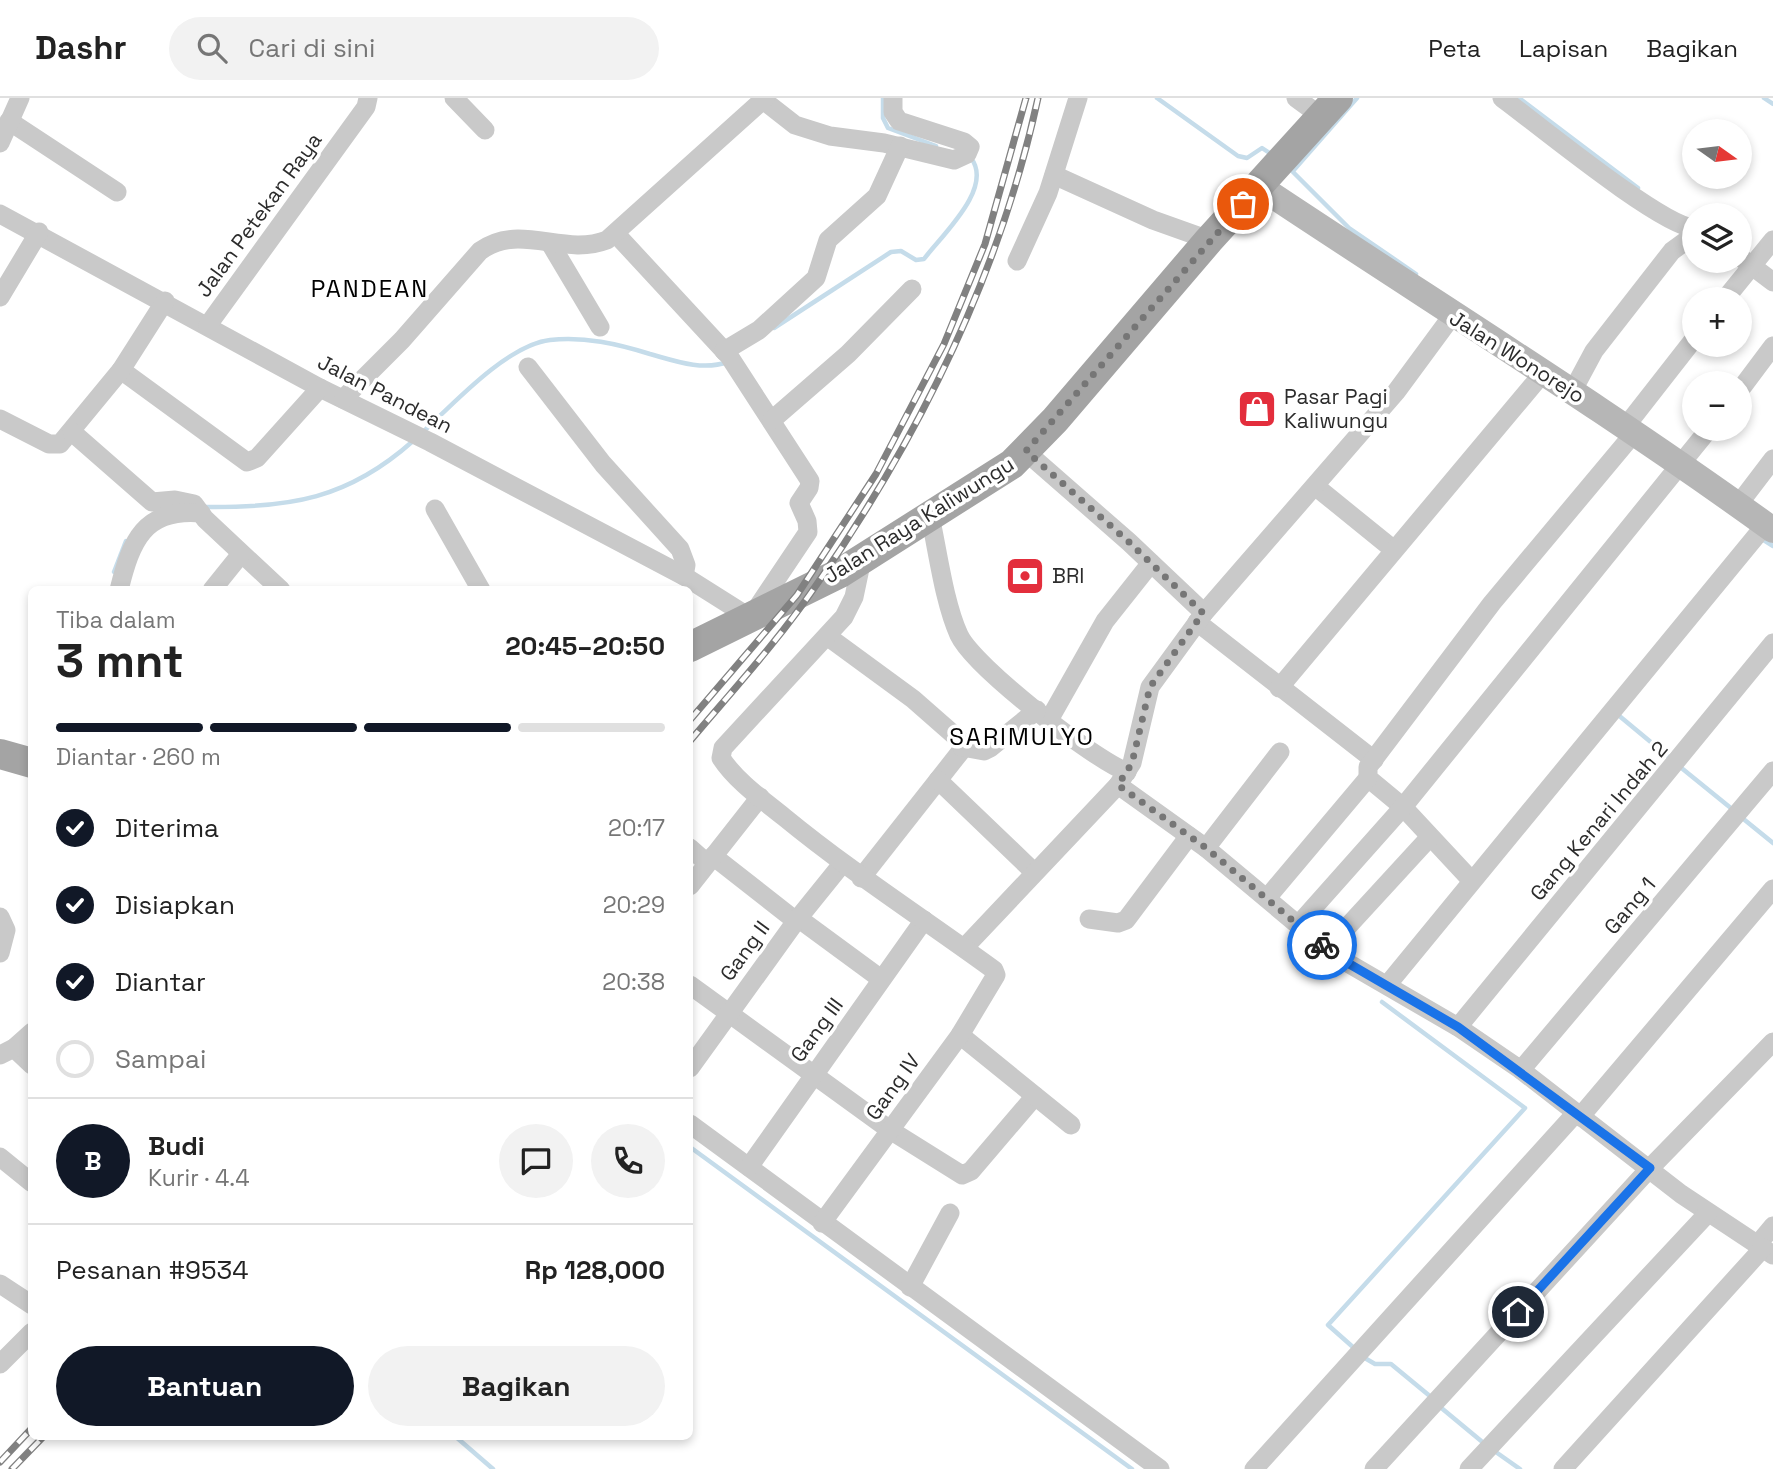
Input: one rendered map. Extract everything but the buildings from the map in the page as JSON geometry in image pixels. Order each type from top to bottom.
[{"type":"main road","name":"Jalan Raya Kaliwungu","points":[[693,645],[750,616],[797,596],[862,559],[978,488],[1026,451],[1209,240],[1330,107]]},
{"type":"main road","points":[[0,754],[28,761]]},
{"type":"street","points":[[0,143],[20,98]]},
{"type":"street","points":[[454,98],[485,130]]},
{"type":"street","points":[[343,400],[402,340],[480,251],[502,239],[526,238],[579,247],[596,245],[616,234],[764,99],[783,118],[808,131],[900,146],[954,160],[965,156],[970,147],[964,142],[898,121],[893,112],[893,98]]},
{"type":"street","points":[[1017,261],[1054,175],[1078,98]]},
{"type":"street","points":[[1296,98],[1330,107]]},
{"type":"street","points":[[1502,98],[1627,191],[1682,225]]},
{"type":"street","name":"Jalan Petekan Raya","points":[[208,325],[366,107],[365,99]]},
{"type":"street","points":[[9,121],[117,192]]},
{"type":"street","points":[[730,358],[816,278],[828,240],[877,197],[900,146]]},
{"type":"street","name":"Jalan Wonorejo","points":[[1273,172],[1452,316],[1543,373],[1575,387],[1687,459],[1743,499],[1769,527]]},
{"type":"street","points":[[1054,175],[1153,220],[1209,240]]},
{"type":"street","name":"Jalan Pandean","points":[[0,214],[39,232],[320,388],[430,442],[684,576],[750,616]]},
{"type":"street","points":[[0,297],[39,232]]},
{"type":"street","points":[[616,234],[730,358],[810,481],[809,488],[799,503],[807,520],[808,532],[750,616]]},
{"type":"street","points":[[1575,387],[1594,351],[1682,240]]},
{"type":"street","points":[[1752,261],[1773,240]]},
{"type":"street","points":[[551,243],[600,327]]},
{"type":"street","points":[[1752,268],[1773,282]]},
{"type":"street","points":[[772,420],[848,354],[912,289]]},
{"type":"street","points":[[0,419],[54,446],[72,432],[121,370],[165,301]]},
{"type":"street","points":[[862,559],[851,604],[827,636],[721,752],[724,762],[760,797],[842,864],[964,948],[1123,778],[1132,763],[1147,693],[1200,618],[1396,392],[1452,316]]},
{"type":"street","points":[[1752,374],[1773,346]]},
{"type":"street","points":[[1267,898],[1371,769],[1492,603],[1682,355]]},
{"type":"street","points":[[528,367],[603,464],[680,549],[687,565],[684,576]]},
{"type":"street","points":[[121,370],[247,462],[257,458],[320,388]]},
{"type":"street","points":[[1279,688],[1543,373]]},
{"type":"street","points":[[72,432],[152,502],[175,500],[198,509],[277,586]]},
{"type":"street","points":[[1298,925],[1403,807],[1700,441]]},
{"type":"street","points":[[1026,451],[1151,563],[1200,618],[1371,769],[1429,838],[1471,880]]},
{"type":"street","points":[[1743,499],[1773,459]]},
{"type":"street","points":[[1315,486],[1394,550]]},
{"type":"street","points":[[120,586],[134,544],[145,527],[160,517],[198,509]]},
{"type":"street","points":[[435,509],[479,586]]},
{"type":"street","points":[[930,516],[956,626],[964,643],[1042,715],[1123,778],[1327,949],[1458,1027],[1521,1070],[1709,1213],[1765,1249]]},
{"type":"street","points":[[1388,984],[1471,880],[1769,527]]},
{"type":"street","points":[[215,586],[241,554]]},
{"type":"street","points":[[962,747],[984,751],[1042,715],[1105,621],[1151,563]]},
{"type":"street","points":[[827,636],[913,699],[957,737],[962,747]]},
{"type":"street","name":"Gang Kenari Indah 2","points":[[1458,1027],[1773,643]]},
{"type":"street","points":[[861,878],[962,747]]},
{"type":"street","points":[[1206,848],[1280,752]]},
{"type":"street","name":"Gang 1","points":[[1521,1070],[1773,771]]},
{"type":"street","points":[[938,780],[1034,872]]},
{"type":"street","points":[[693,882],[760,797]]},
{"type":"street","points":[[1089,919],[1118,923],[1126,920],[1189,836]]},
{"type":"street","points":[[1327,949],[1429,838]]},
{"type":"street","points":[[693,850],[881,978]]},
{"type":"street","name":"Gang II","points":[[693,1064],[797,920],[842,864]]},
{"type":"street","points":[[1254,1469],[1357,1353],[1578,1115],[1773,889]]},
{"type":"street","points":[[0,917],[6,929],[0,953]]},
{"type":"street","name":"Gang III","points":[[749,1167],[923,920]]},
{"type":"street","name":"Gang IV","points":[[822,1223],[960,1035],[996,975],[994,970],[964,948]]},
{"type":"street","points":[[693,987],[890,1130],[965,1175],[1035,1096]]},
{"type":"street","points":[[28,1035],[7,1052],[28,1063]]},
{"type":"street","points":[[960,1035],[1071,1125]]},
{"type":"street","points":[[1374,1469],[1650,1168],[1773,1042]]},
{"type":"street","points":[[693,1126],[1160,1469]]},
{"type":"street","points":[[0,1157],[28,1181]]},
{"type":"street","points":[[910,1287],[950,1213]]},
{"type":"street","points":[[1482,1455],[1709,1213]]},
{"type":"street","points":[[1563,1469],[1765,1249],[1773,1226]]},
{"type":"street","points":[[0,1284],[28,1302]]},
{"type":"street","points":[[0,1364],[28,1336]]},
{"type":"waterway","points":[[883,98],[883,118],[888,128],[936,146]]},
{"type":"waterway","points":[[1157,98],[1238,156],[1247,158],[1262,148],[1271,154]]},
{"type":"waterway","points":[[1293,171],[1357,98]]},
{"type":"waterway","points":[[1519,98],[1638,188]]},
{"type":"waterway","points":[[1764,98],[1773,104]]},
{"type":"waterway","points":[[774,328],[891,252],[901,251],[916,260],[924,259],[971,197],[976,183],[976,170],[971,158]]},
{"type":"waterway","points":[[1289,168],[1349,228],[1416,274]]},
{"type":"waterway","points":[[422,433],[499,364],[533,344],[550,340],[601,342],[698,365],[728,362]]},
{"type":"waterway","points":[[205,507],[264,505],[316,496],[365,476],[413,441]]},
{"type":"waterway","points":[[1762,539],[1773,546]]},
{"type":"waterway","points":[[114,572],[126,541]]},
{"type":"waterway","points":[[1617,714],[1670,758]]},
{"type":"waterway","points":[[1679,766],[1732,809]]},
{"type":"waterway","points":[[1741,817],[1773,843]]},
{"type":"waterway","points":[[1354,1348],[1328,1325],[1525,1108],[1382,1002]]},
{"type":"waterway","points":[[693,1149],[1132,1469]]},
{"type":"waterway","points":[[1363,1357],[1375,1364],[1391,1364],[1431,1397]]},
{"type":"waterway","points":[[1439,1406],[1486,1445]]},
{"type":"waterway","points":[[459,1440],[493,1469]]},
{"type":"waterway","points":[[1493,1450],[1520,1469]]},
{"type":"railway","points":[[693,716],[797,595],[876,474],[944,344],[985,244],[1026,98]]},
{"type":"railway","points":[[693,737],[802,605],[854,528],[922,412],[978,290],[1002,228],[1038,98]]},
{"type":"railway","points":[[0,1462],[28,1432]]},
{"type":"railway","points":[[12,1469],[40,1440]]},
{"type":"way so far","points":[[1243,204],[1026,451],[1129,542],[1203,613],[1150,687],[1132,763],[1118,785],[1206,848],[1322,945]]},
{"type":"place","name":"Pasar Pagi Kaliwungu","points":[[1257,409]]},
{"type":"place","name":"BRI","points":[[1025,576]]},
{"type":"district","name":"PANDEAN","points":[[370,289]]},
{"type":"district","name":"SARIMULYO","points":[[1022,737]]},
{"type":"route","points":[[1322,945],[1334,955],[1458,1027],[1521,1070],[1575,1114],[1650,1168],[1518,1312]]}]
